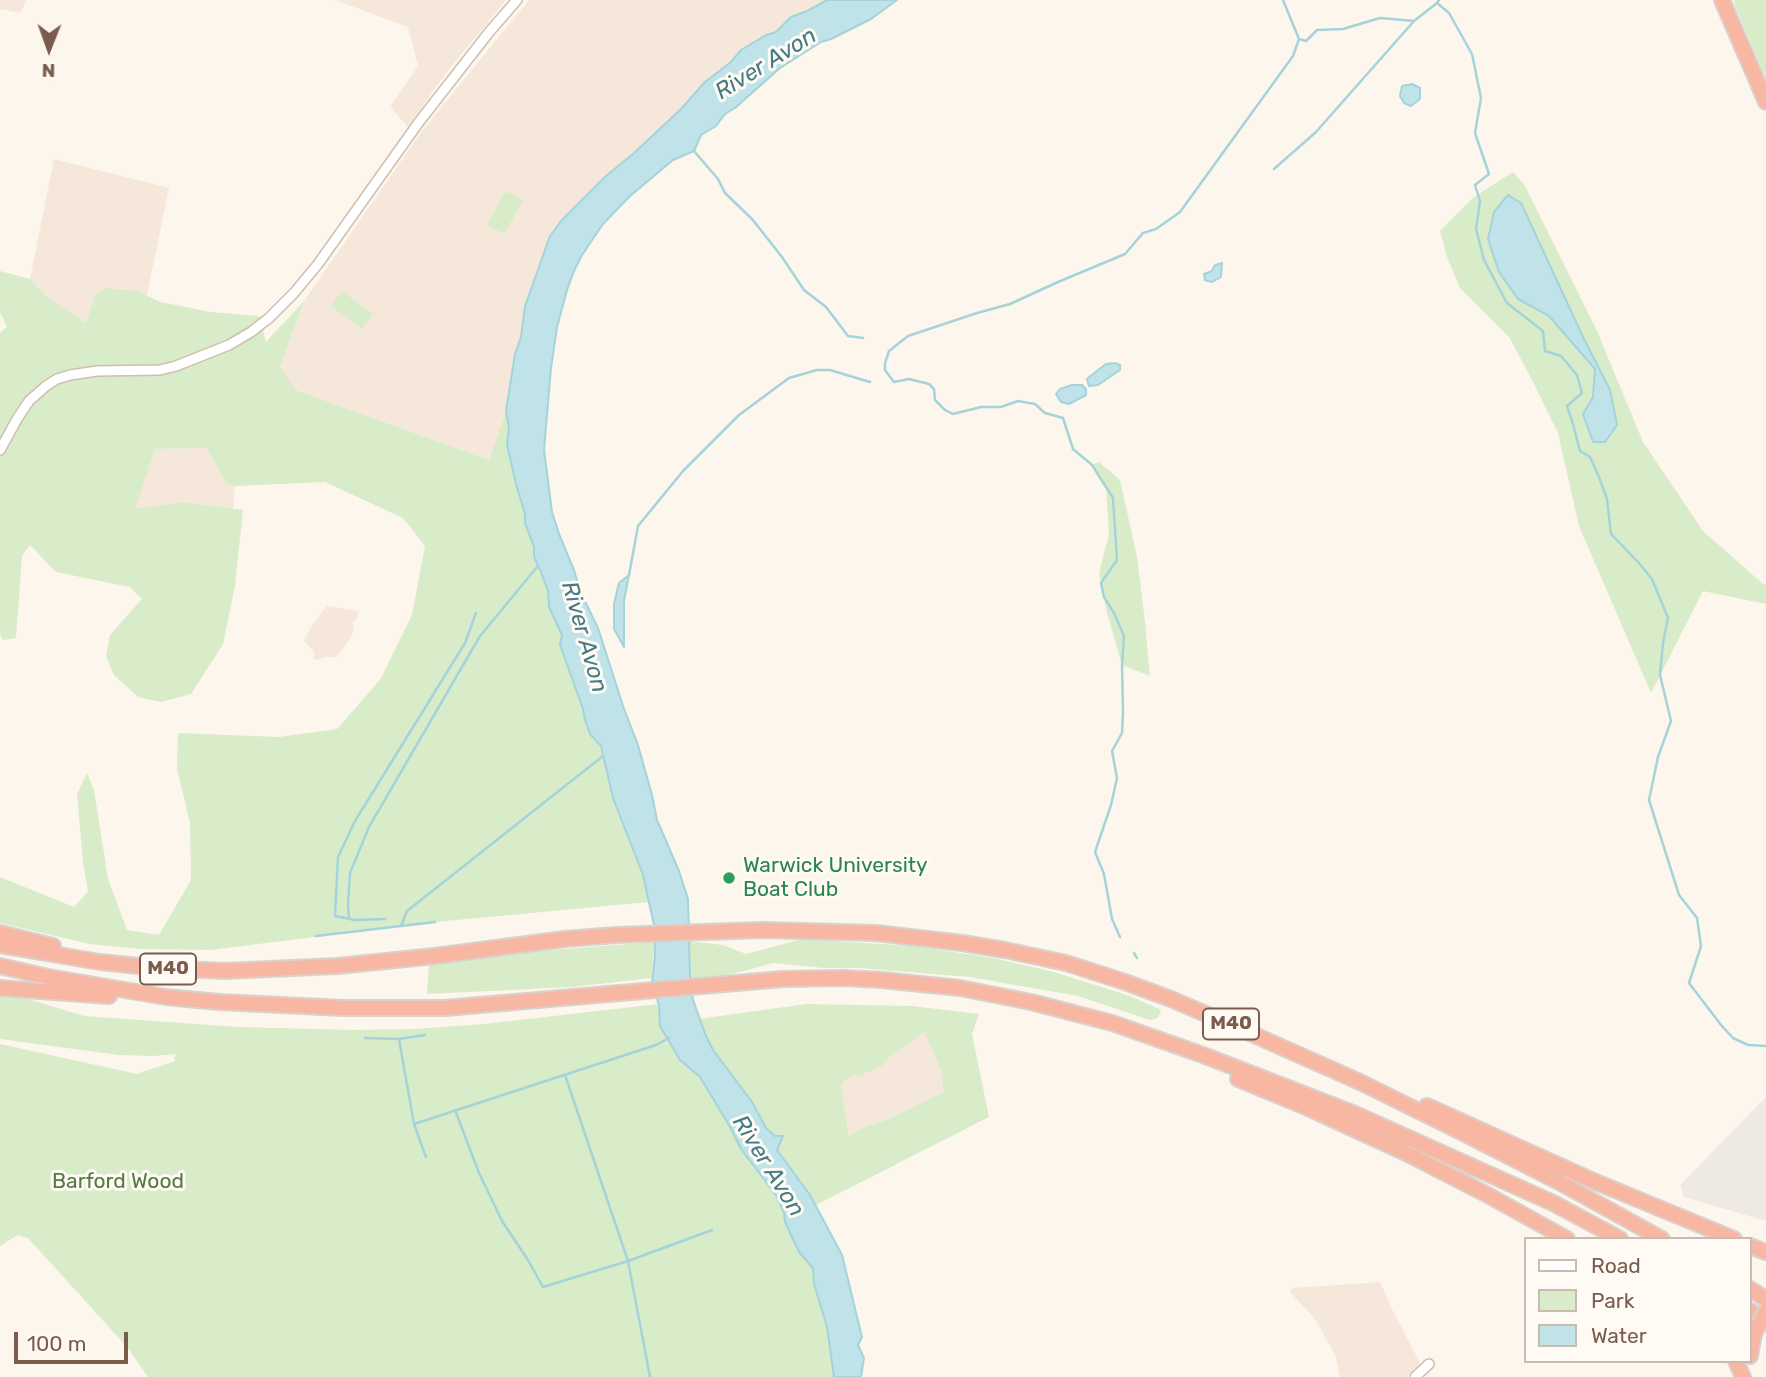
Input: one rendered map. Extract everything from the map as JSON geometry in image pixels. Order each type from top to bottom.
[{"type":"highway","points":[[1722,0],[1766,102]]},
{"type":"highway","name":"M40","points":[[0,945],[100,962],[225,971],[337,966],[616,935],[763,930],[848,931],[918,937],[1006,950],[1066,963],[1171,999],[1360,1083],[1559,1182],[1658,1237]]},
{"type":"highway","name":"M40","points":[[0,933],[60,947],[112,955],[158,968]]},
{"type":"highway","name":"M40","points":[[0,966],[166,997],[363,1008],[445,1008],[761,980],[843,978],[960,988],[1031,1002],[1112,1023],[1203,1055],[1355,1114],[1553,1203],[1616,1237]]},
{"type":"highway","name":"M40","points":[[0,988],[100,996],[166,997]]},
{"type":"highway","name":"M40","points":[[1203,1055],[1228,1074],[1406,1153],[1563,1237]]},
{"type":"highway","name":"M40","points":[[1360,1083],[1410,1099],[1591,1180],[1729,1237]]},
{"type":"highway","points":[[1752,1345],[1754,1334],[1766,1311]]},
{"type":"street","points":[[0,450],[29,401],[57,379],[97,371],[160,370],[176,366],[229,345],[270,318],[295,293],[419,122],[517,0]]},
{"type":"street","points":[[1415,1377],[1429,1364]]},
{"type":"shaded area","points":[[0,0],[26,0],[21,13],[0,9]]},
{"type":"shaded area","points":[[335,0],[506,0],[446,73],[408,127],[390,107],[418,66],[408,27]]},
{"type":"shaded area","points":[[529,0],[827,0],[791,17],[776,32],[766,35],[741,51],[705,82],[681,109],[620,165],[544,252],[525,306],[506,411],[489,460],[296,390],[280,367],[304,301],[422,131]]},
{"type":"shaded area","points":[[54,159],[169,188],[147,295],[137,291],[95,295],[86,324],[51,300],[30,279]]},
{"type":"shaded area","points":[[206,448],[227,484],[235,486],[233,509],[182,502],[134,510],[155,449]]},
{"type":"shaded area","points":[[327,606],[359,611],[352,623],[354,629],[351,637],[337,657],[315,660],[313,650],[304,641]]},
{"type":"shaded area","points":[[924,1031],[941,1070],[945,1092],[867,1126],[849,1137],[841,1084],[853,1075],[882,1066]]},
{"type":"shaded area","points":[[1766,1097],[1766,1221],[1684,1197],[1680,1185]]},
{"type":"shaded area","points":[[1380,1282],[1420,1363],[1407,1377],[1340,1377],[1335,1355],[1315,1319],[1289,1291],[1293,1288]]},
{"type":"green space","points":[[1734,0],[1766,0],[1766,79],[1735,6]]},
{"type":"green space","points":[[1513,172],[1524,184],[1597,331],[1643,442],[1703,531],[1766,584],[1766,604],[1703,591],[1651,693],[1579,526],[1558,433],[1509,337],[1460,288],[1440,231],[1474,197]]},
{"type":"green space","points":[[506,191],[523,201],[504,234],[487,225]]},
{"type":"green space","points":[[0,271],[30,279],[51,300],[86,323],[95,295],[105,288],[137,291],[161,302],[210,312],[259,316],[266,342],[304,301],[280,367],[296,390],[489,460],[506,411],[509,428],[507,445],[525,523],[534,547],[534,557],[548,591],[549,607],[562,635],[565,662],[585,720],[590,734],[601,746],[613,798],[643,875],[649,902],[435,922],[210,950],[140,949],[90,944],[0,923],[0,877],[74,907],[88,892],[77,794],[87,773],[94,790],[108,879],[127,930],[159,935],[191,880],[190,823],[177,769],[178,733],[279,737],[337,729],[380,680],[412,615],[425,546],[403,518],[325,482],[235,486],[227,484],[206,448],[155,449],[135,509],[182,502],[243,510],[235,586],[223,644],[191,694],[161,702],[138,697],[114,675],[106,656],[110,635],[142,599],[130,587],[56,572],[30,545],[22,556],[16,638],[3,640],[0,634],[0,453],[7,429],[0,440],[0,333],[7,327],[0,312]]},
{"type":"green space","points":[[342,291],[373,314],[362,329],[331,306]]},
{"type":"green space","points":[[1099,462],[1120,480],[1137,557],[1150,676],[1122,665],[1107,613],[1099,573],[1109,534],[1106,486],[1092,465]]},
{"type":"green space","points":[[802,939],[914,946],[993,958],[1054,972],[1130,996],[1161,1010],[1158,1018],[1150,1020],[1078,996],[970,977],[858,968],[773,963],[729,975],[690,979],[689,941],[723,945],[746,954]]},
{"type":"green space","points":[[654,942],[652,978],[572,987],[427,994],[429,964],[539,951]]},
{"type":"green space","name":"Barford Wood","points":[[0,997],[28,999],[84,1016],[238,1027],[354,1030],[484,1024],[659,1004],[660,1026],[672,1047],[680,1060],[700,1077],[741,1149],[776,1195],[785,1222],[813,1268],[814,1284],[827,1327],[834,1377],[148,1377],[128,1348],[28,1238],[18,1235],[0,1246],[0,1044],[137,1074],[175,1061],[176,1054],[119,1055],[0,1039]]},
{"type":"green space","points":[[806,1004],[912,1006],[979,1014],[972,1034],[989,1117],[816,1205],[777,1150],[775,1136],[766,1128],[752,1102],[713,1050],[699,1019]],"holes":[[[924,1032],[941,1070],[944,1092],[849,1136],[841,1084],[853,1075],[859,1076],[882,1066],[886,1060]]]},
{"type":"water","name":"River Avon","points":[[827,0],[897,0],[871,19],[821,42],[780,68],[725,114],[716,126],[701,135],[694,151],[673,160],[630,196],[603,224],[582,255],[567,290],[557,327],[544,450],[552,512],[559,534],[580,591],[598,628],[638,745],[657,820],[688,899],[693,1000],[713,1050],[752,1102],[766,1128],[775,1136],[783,1136],[777,1150],[810,1195],[842,1255],[862,1337],[858,1345],[864,1358],[861,1377],[834,1377],[827,1327],[814,1284],[813,1268],[799,1252],[776,1195],[741,1149],[700,1077],[680,1060],[660,1026],[659,1005],[652,984],[654,925],[643,875],[613,798],[601,746],[590,734],[585,720],[560,645],[562,635],[549,607],[548,591],[534,557],[534,547],[525,523],[507,445],[509,428],[506,411],[525,306],[550,236],[561,221],[741,50],[776,32],[791,17]]},
{"type":"water","points":[[1412,84],[1420,88],[1420,99],[1411,106],[1404,103],[1400,96],[1402,86]]},
{"type":"water","points":[[1508,195],[1521,203],[1610,390],[1617,425],[1605,442],[1593,442],[1583,414],[1593,397],[1595,369],[1549,316],[1518,299],[1499,272],[1488,239],[1494,212]]},
{"type":"water","points":[[1222,263],[1221,277],[1212,282],[1205,280],[1204,274]]},
{"type":"water","points":[[1106,364],[1120,365],[1120,370],[1098,385],[1089,386],[1087,379]]},
{"type":"water","points":[[1082,385],[1086,389],[1086,395],[1069,404],[1061,402],[1056,394],[1060,389]]},
{"type":"water","points":[[629,575],[624,601],[624,647],[614,629],[614,604],[619,583]]},
{"type":"waterway","points":[[1120,937],[1112,919],[1104,874],[1095,852],[1117,778],[1112,751],[1122,733],[1124,636],[1104,597],[1101,583],[1117,560],[1113,498],[1092,465],[1073,449],[1063,418],[1045,413],[1035,404],[1018,401],[1001,407],[981,407],[953,414],[935,400],[934,389],[929,384],[909,379],[894,382],[885,370],[885,363],[889,351],[908,336],[1010,304],[1125,254],[1143,233],[1156,229],[1180,212],[1293,56],[1299,39],[1283,0]]},
{"type":"waterway","points":[[1439,0],[1437,3],[1449,13],[1472,54],[1481,98],[1475,133],[1489,174],[1475,185],[1480,201],[1476,229],[1484,260],[1507,303],[1543,331],[1545,351],[1561,356],[1577,375],[1582,393],[1567,406],[1580,451],[1590,457],[1607,499],[1611,534],[1652,579],[1668,618],[1660,675],[1671,721],[1658,757],[1649,800],[1679,895],[1697,918],[1701,946],[1689,983],[1733,1038],[1748,1045],[1766,1046]]},
{"type":"waterway","points":[[1274,169],[1316,132],[1414,21],[1437,3]]},
{"type":"waterway","points":[[1299,39],[1306,41],[1317,30],[1343,29],[1380,18],[1414,21]]},
{"type":"waterway","points":[[694,151],[718,179],[725,193],[752,219],[804,290],[826,307],[848,336],[863,338]]},
{"type":"waterway","points":[[629,575],[638,526],[683,471],[739,415],[789,378],[817,370],[830,370],[870,382]]},
{"type":"waterway","points":[[349,919],[350,873],[369,827],[480,636],[537,567]]},
{"type":"waterway","points":[[385,919],[355,920],[335,916],[338,857],[355,821],[465,643],[476,613]]},
{"type":"waterway","points":[[401,926],[407,911],[603,756]]},
{"type":"waterway","points":[[316,936],[435,922]]},
{"type":"waterway","points":[[1134,953],[1137,958]]},
{"type":"waterway","points":[[365,1038],[399,1039],[425,1035]]},
{"type":"waterway","points":[[414,1124],[656,1045],[669,1038]]},
{"type":"waterway","points":[[399,1039],[414,1124],[426,1157]]},
{"type":"waterway","points":[[565,1075],[628,1261],[650,1377]]},
{"type":"waterway","points":[[455,1110],[479,1173],[502,1221],[543,1287],[628,1261],[712,1230]]},
{"type":"place","name":"Warwick University Boat Club","points":[[729,878]]}]
